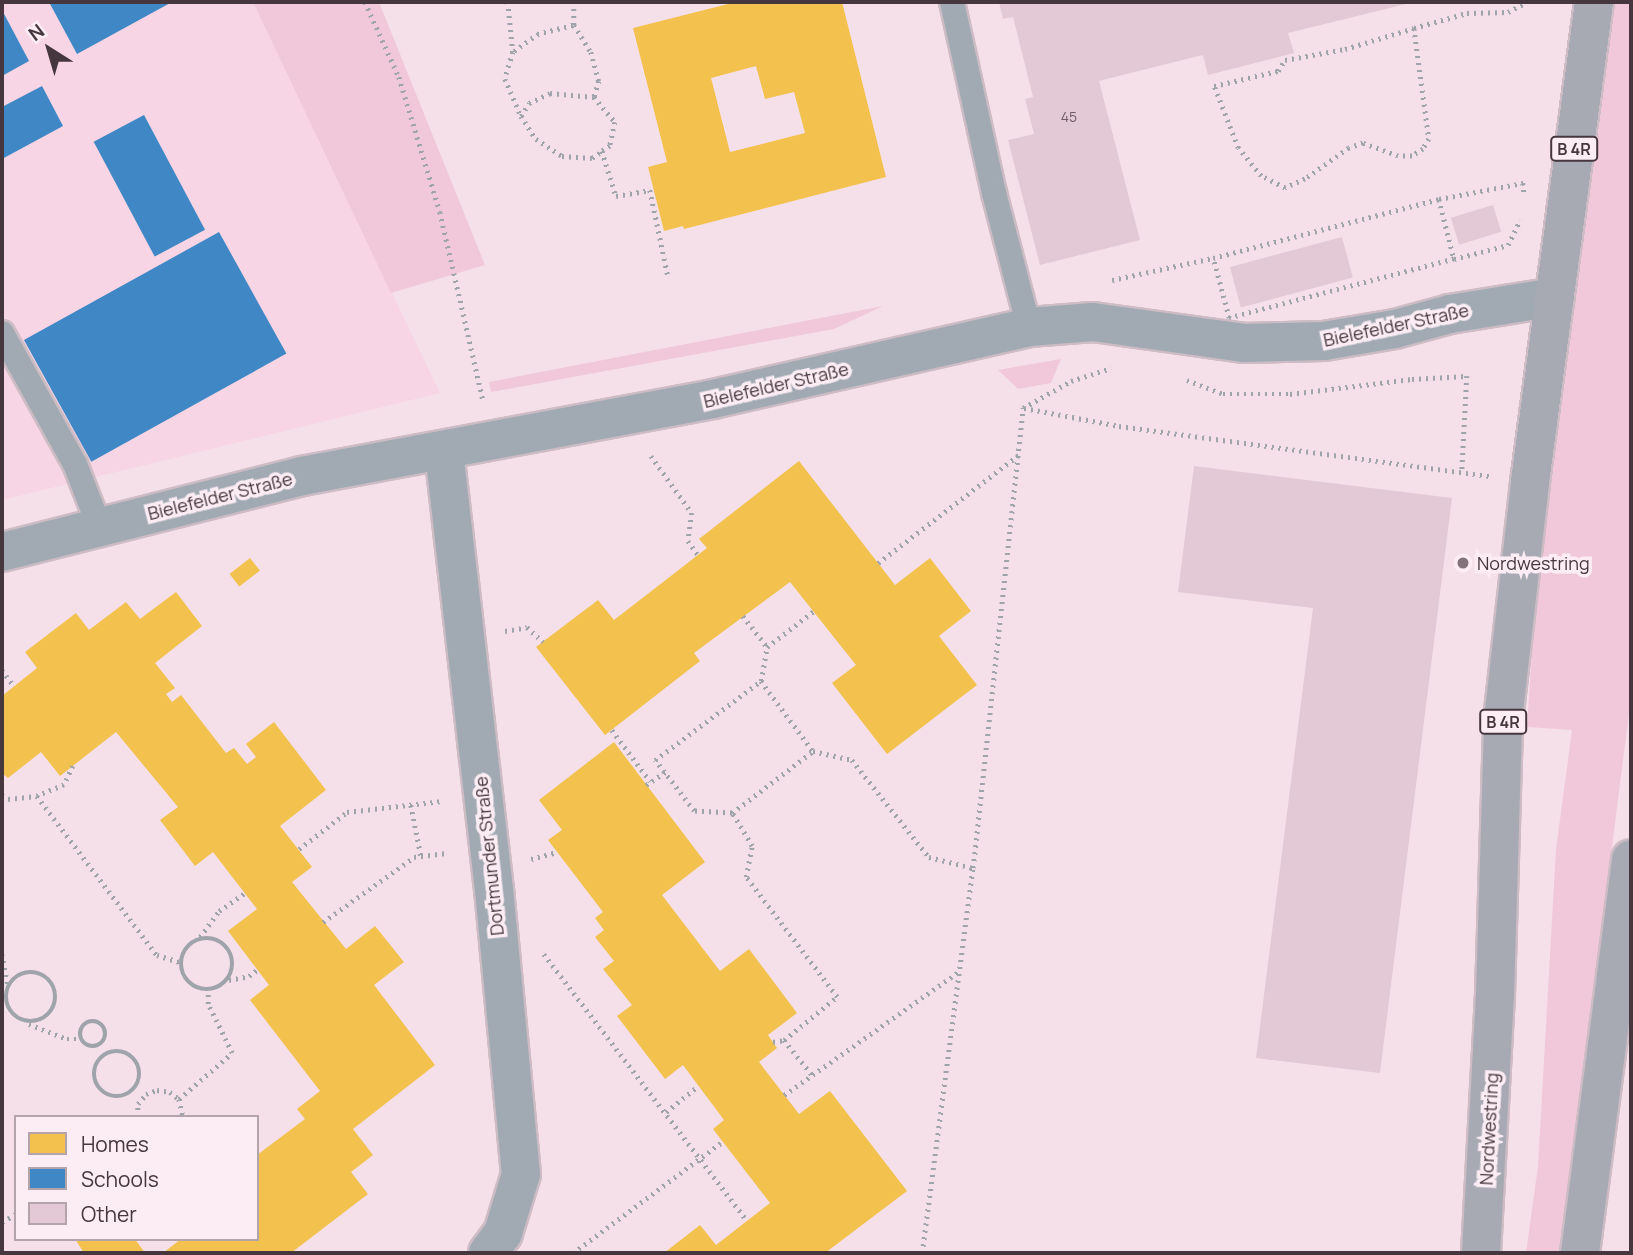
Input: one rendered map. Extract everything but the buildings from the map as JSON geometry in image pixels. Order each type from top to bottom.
[{"type":"main road","name":"Nordwestring","points":[[1481,1253],[1495,995],[1503,720],[1530,481],[1594,2]]},
{"type":"main road","points":[[1580,1253],[1631,859]]},
{"type":"street","name":"Bielefelder Straße","points":[[2,552],[302,475],[493,442],[713,399],[1029,327],[1093,323],[1244,343],[1312,342],[1395,328],[1472,310],[1555,297]]},
{"type":"street","name":"Dortmunder Straße","points":[[444,451],[489,848],[521,1174],[503,1233],[488,1253]]},
{"type":"lane","points":[[952,2],[994,193],[1029,327]]},
{"type":"lane","points":[[2,333],[75,464],[100,528]]},
{"type":"path","points":[[365,2],[399,77],[440,212],[493,442]]},
{"type":"path","points":[[508,2],[513,52],[505,79],[521,116],[536,139],[562,156],[592,158],[610,146],[615,122],[594,97],[550,93],[529,103],[521,116]]},
{"type":"path","points":[[574,2],[574,25],[591,52],[599,81],[594,97]]},
{"type":"path","points":[[1414,28],[1429,139],[1423,149],[1412,156],[1398,156],[1363,143],[1349,148],[1305,180],[1285,188],[1261,176],[1238,148],[1214,86],[1278,71],[1285,60],[1345,49],[1414,28],[1468,13],[1508,12],[1527,2]]},
{"type":"path","points":[[513,52],[537,34],[574,25]]},
{"type":"path","points":[[602,151],[616,196],[650,190],[668,276]]},
{"type":"path","points":[[1109,281],[1213,258],[1439,199],[1523,183],[1524,195]]},
{"type":"path","points":[[1439,199],[1454,258]]},
{"type":"path","points":[[1213,258],[1229,318],[1397,277],[1454,258],[1508,245],[1525,208]]},
{"type":"path","points":[[1447,231],[1454,229]]},
{"type":"path","points":[[1462,472],[1467,376]]},
{"type":"path","points":[[922,1253],[973,868],[1023,408],[1119,426],[1530,481]]},
{"type":"path","points":[[878,563],[1020,454]]},
{"type":"path","points":[[651,456],[692,513],[688,541],[698,555]]},
{"type":"path","points":[[813,751],[732,813],[694,811],[655,760],[761,681],[767,647],[814,611]]},
{"type":"path","points":[[743,615],[767,647]]},
{"type":"path","points":[[2,670],[14,686]]},
{"type":"path","points":[[761,681],[813,751],[852,760],[929,857],[973,868]]},
{"type":"path","points":[[611,730],[648,783],[665,772]]},
{"type":"path","points":[[2,795],[8,799],[37,796],[64,785],[73,766]]},
{"type":"path","points":[[299,849],[347,812],[483,795]]},
{"type":"path","points":[[37,796],[157,955],[180,962]]},
{"type":"path","points":[[2,806],[8,799]]},
{"type":"path","points":[[411,806],[422,856]]},
{"type":"path","points":[[732,813],[752,846],[746,877],[837,997],[784,1040],[773,1042]]},
{"type":"path","points":[[323,922],[414,857],[489,848]]},
{"type":"path","points":[[245,892],[219,911],[200,937],[186,946],[180,962],[185,979],[198,989],[215,990],[229,981],[249,976],[257,970]]},
{"type":"path","points":[[200,937],[216,938],[230,948],[234,964],[229,981]]},
{"type":"path","points":[[543,952],[747,1220]]},
{"type":"path","points":[[2,954],[8,987],[8,1009],[21,1020],[68,1039],[81,1039]]},
{"type":"path","points":[[784,1095],[960,971]]},
{"type":"path","points":[[8,987],[19,975],[35,973],[49,981],[54,988],[54,1004],[45,1018],[38,1021],[21,1020]]},
{"type":"path","points":[[179,1099],[232,1053],[208,1004],[208,990]]},
{"type":"path","points":[[97,1047],[104,1042],[106,1034],[99,1023],[86,1023],[81,1030],[81,1039],[85,1045],[97,1047],[108,1054],[127,1053],[137,1061],[141,1073],[138,1086],[128,1096],[112,1098],[98,1089],[94,1078],[95,1065],[108,1054]]},
{"type":"path","points":[[784,1040],[813,1076]]},
{"type":"path","points":[[138,1086],[146,1094]]},
{"type":"path","points":[[666,1112],[698,1086]]},
{"type":"path","points":[[137,1115],[138,1104],[146,1094],[158,1090],[170,1092],[179,1099],[183,1115]]},
{"type":"path","points":[[573,1253],[723,1141]]},
{"type":"shaded area","points":[[2,2],[253,2],[440,393],[2,500]]},
{"type":"shaded area","points":[[253,2],[379,2],[485,265],[391,293]]},
{"type":"shaded area","points":[[1614,2],[1631,2],[1631,698],[1560,1253],[1526,1253],[1538,1166],[1556,849],[1572,730],[1527,727],[1536,590]]},
{"type":"shaded area","points":[[883,306],[834,329],[491,392],[489,382]]},
{"type":"shaded area","points":[[1061,359],[1051,383],[1018,389],[998,370]]},
{"type":"place","name":"Nordwestring","points":[[1463,563]]}]
